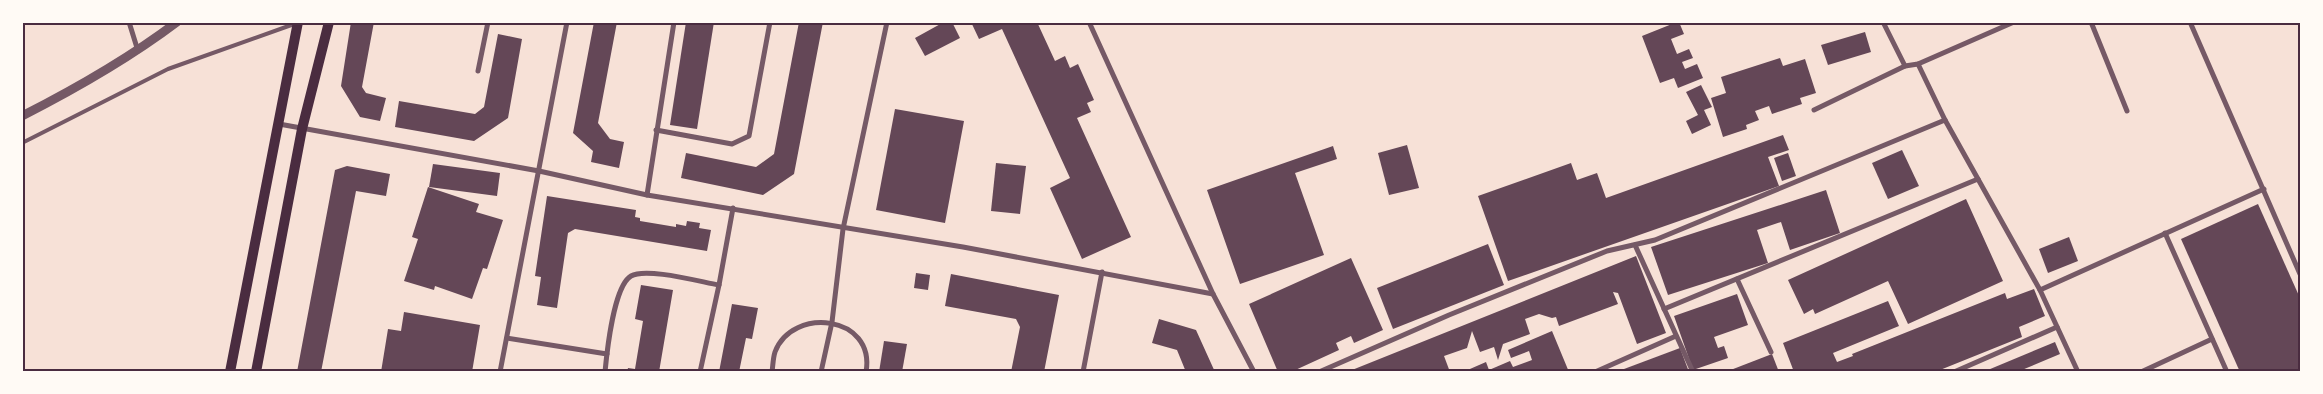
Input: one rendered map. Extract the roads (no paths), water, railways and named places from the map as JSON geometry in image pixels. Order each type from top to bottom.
[{"type":"main road","points":[[256,372],[302,129],[329,22]]},
{"type":"main road","points":[[230,372],[298,23]]},
{"type":"street","points":[[129,22],[138,51]]},
{"type":"street","points":[[22,116],[101,74],[138,51],[177,22]]},
{"type":"street","points":[[478,71],[488,22]]},
{"type":"street","points":[[500,372],[567,22]]},
{"type":"street","points":[[647,195],[674,22]]},
{"type":"street","points":[[656,130],[732,144],[749,136],[770,22]]},
{"type":"street","points":[[821,372],[832,322],[843,229],[887,22]]},
{"type":"street","points":[[1089,22],[1213,294],[1254,372]]},
{"type":"street","points":[[1883,22],[1905,66]]},
{"type":"street","points":[[1814,110],[1905,66],[1918,64],[2014,22]]},
{"type":"street","points":[[2091,22],[2127,111]]},
{"type":"street","points":[[2190,22],[2300,274]]},
{"type":"street","points":[[1918,64],[1945,120],[2040,290],[2078,372]]},
{"type":"street","points":[[1319,372],[1449,315],[1590,258],[1619,248],[1655,240],[1945,120]]},
{"type":"street","points":[[279,124],[538,171],[647,195],[733,208],[843,229],[963,247],[1213,294]]},
{"type":"street","points":[[1664,309],[1978,179]]},
{"type":"street","points":[[2040,290],[2264,189]]},
{"type":"street","points":[[700,372],[733,208]]},
{"type":"street","points":[[2165,233],[2227,372]]},
{"type":"street","points":[[1635,245],[1693,372]]},
{"type":"street","points":[[604,372],[620,291],[631,276],[645,272],[719,285]]},
{"type":"street","points":[[1083,372],[1102,272]]},
{"type":"street","points":[[1737,279],[1771,352]]},
{"type":"street","points":[[772,372],[775,352],[784,338],[797,328],[815,321],[832,322],[860,337],[867,354],[866,372]]},
{"type":"street","points":[[1954,372],[2057,327]]},
{"type":"street","points":[[1595,372],[1676,336]]},
{"type":"street","points":[[507,338],[607,354]]},
{"type":"street","points":[[2141,372],[2212,339]]},
{"type":"lane","points":[[22,143],[168,69],[298,23]]}]
